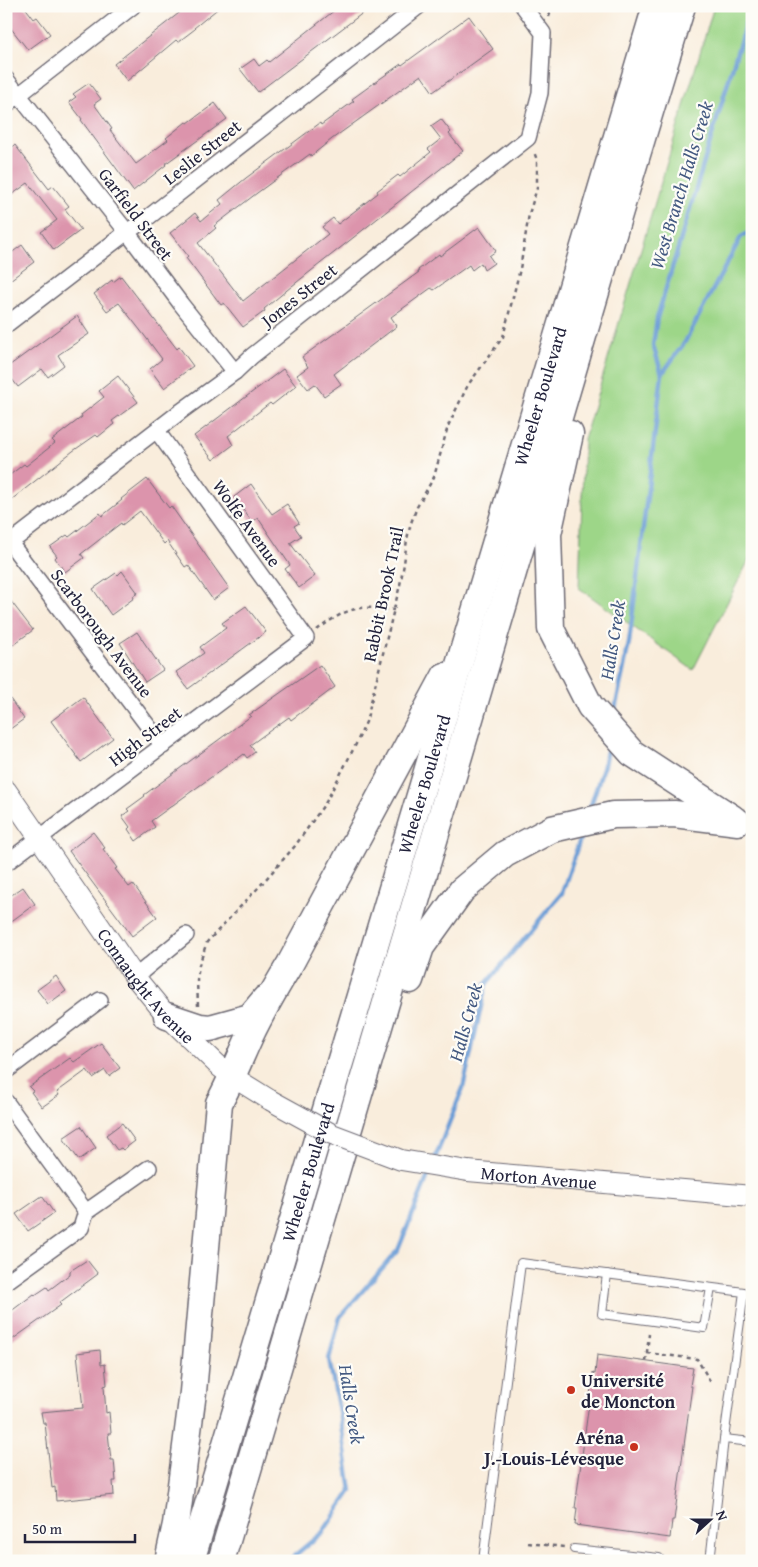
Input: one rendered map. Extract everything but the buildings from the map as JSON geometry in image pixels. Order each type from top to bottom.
[{"type":"highway","name":"Wheeler Boulevard","points":[[191,1561],[656,6]]},
{"type":"highway","name":"Wheeler Boulevard","points":[[221,1561],[682,6]]},
{"type":"highway","points":[[622,204],[548,534],[551,628],[590,706],[632,753],[745,825]]},
{"type":"highway","points":[[168,1561],[176,1524],[193,1392],[219,1103],[233,1078],[250,1035],[295,956],[445,676],[559,301],[585,246]]},
{"type":"highway","points":[[296,1304],[336,1214],[421,947],[462,890],[505,854],[552,828],[613,815],[674,814],[745,825]]},
{"type":"highway","points":[[167,1016],[200,1027],[210,1028],[250,1017],[276,987]]},
{"type":"street","points":[[6,105],[133,6]]},
{"type":"street","name":"Leslie Street","points":[[6,325],[146,219],[419,6]]},
{"type":"street","points":[[523,6],[543,33],[540,93],[528,138]]},
{"type":"street","name":"Garfield Street","points":[[6,78],[235,372]]},
{"type":"street","name":"Jones Street","points":[[8,544],[235,372],[252,356],[528,138]]},
{"type":"street","name":"Wolfe Avenue","points":[[157,431],[306,638]]},
{"type":"street","name":"Scarborough Avenue","points":[[8,544],[163,746]]},
{"type":"street","name":"High Street","points":[[6,863],[306,638]]},
{"type":"street","name":"Connaught Avenue","points":[[6,790],[135,978],[167,1016],[233,1078],[332,1134]]},
{"type":"street","points":[[135,978],[186,935]]},
{"type":"street","points":[[6,1071],[100,1000]]},
{"type":"street","points":[[6,1102],[86,1212]]},
{"type":"street","name":"Morton Avenue","points":[[332,1134],[401,1160],[468,1171],[752,1196]]},
{"type":"street","points":[[6,1282],[81,1228],[86,1212],[150,1168]]},
{"type":"lane","points":[[483,1561],[521,1263],[744,1292],[710,1561]]},
{"type":"lane","points":[[607,1274],[602,1314],[704,1328],[711,1288]]},
{"type":"lane","points":[[724,1439],[752,1442]]},
{"type":"lane","points":[[574,1549],[627,1558],[659,1558]]},
{"type":"path","name":"Rabbit Brook Trail","points":[[200,1027],[199,965],[207,942],[295,846],[326,802],[366,722],[394,610],[409,531],[417,507],[434,477],[448,426],[468,385],[502,337],[520,269],[529,214],[537,188],[537,160],[528,138]]},
{"type":"path","points":[[306,638],[344,613],[361,608],[394,610]]},
{"type":"path","points":[[646,1362],[648,1334]]},
{"type":"path","points":[[647,1353],[697,1359],[710,1381],[714,1382]]},
{"type":"path","points":[[528,1543],[574,1549]]},
{"type":"green space","points":[[714,6],[752,6],[752,554],[693,670],[579,588],[584,439]]},
{"type":"waterway","name":"West Branch Halls Creek","points":[[613,719],[629,643],[662,374],[653,345],[657,318],[751,6]]},
{"type":"waterway","points":[[662,374],[685,342],[741,237],[752,231]]},
{"type":"waterway","name":"Halls Creek","points":[[589,811],[604,765],[609,742]]},
{"type":"waterway","name":"Halls Creek","points":[[434,1161],[463,1088],[486,984],[562,893],[583,830]]},
{"type":"waterway","name":"Halls Creek","points":[[288,1561],[323,1532],[351,1491],[329,1359],[340,1317],[398,1250],[430,1171]]},
{"type":"place","name":"Université de Moncton","points":[[571,1390]]},
{"type":"place","name":"Aréna J.-Louis-Lévesque","points":[[634,1447]]}]
